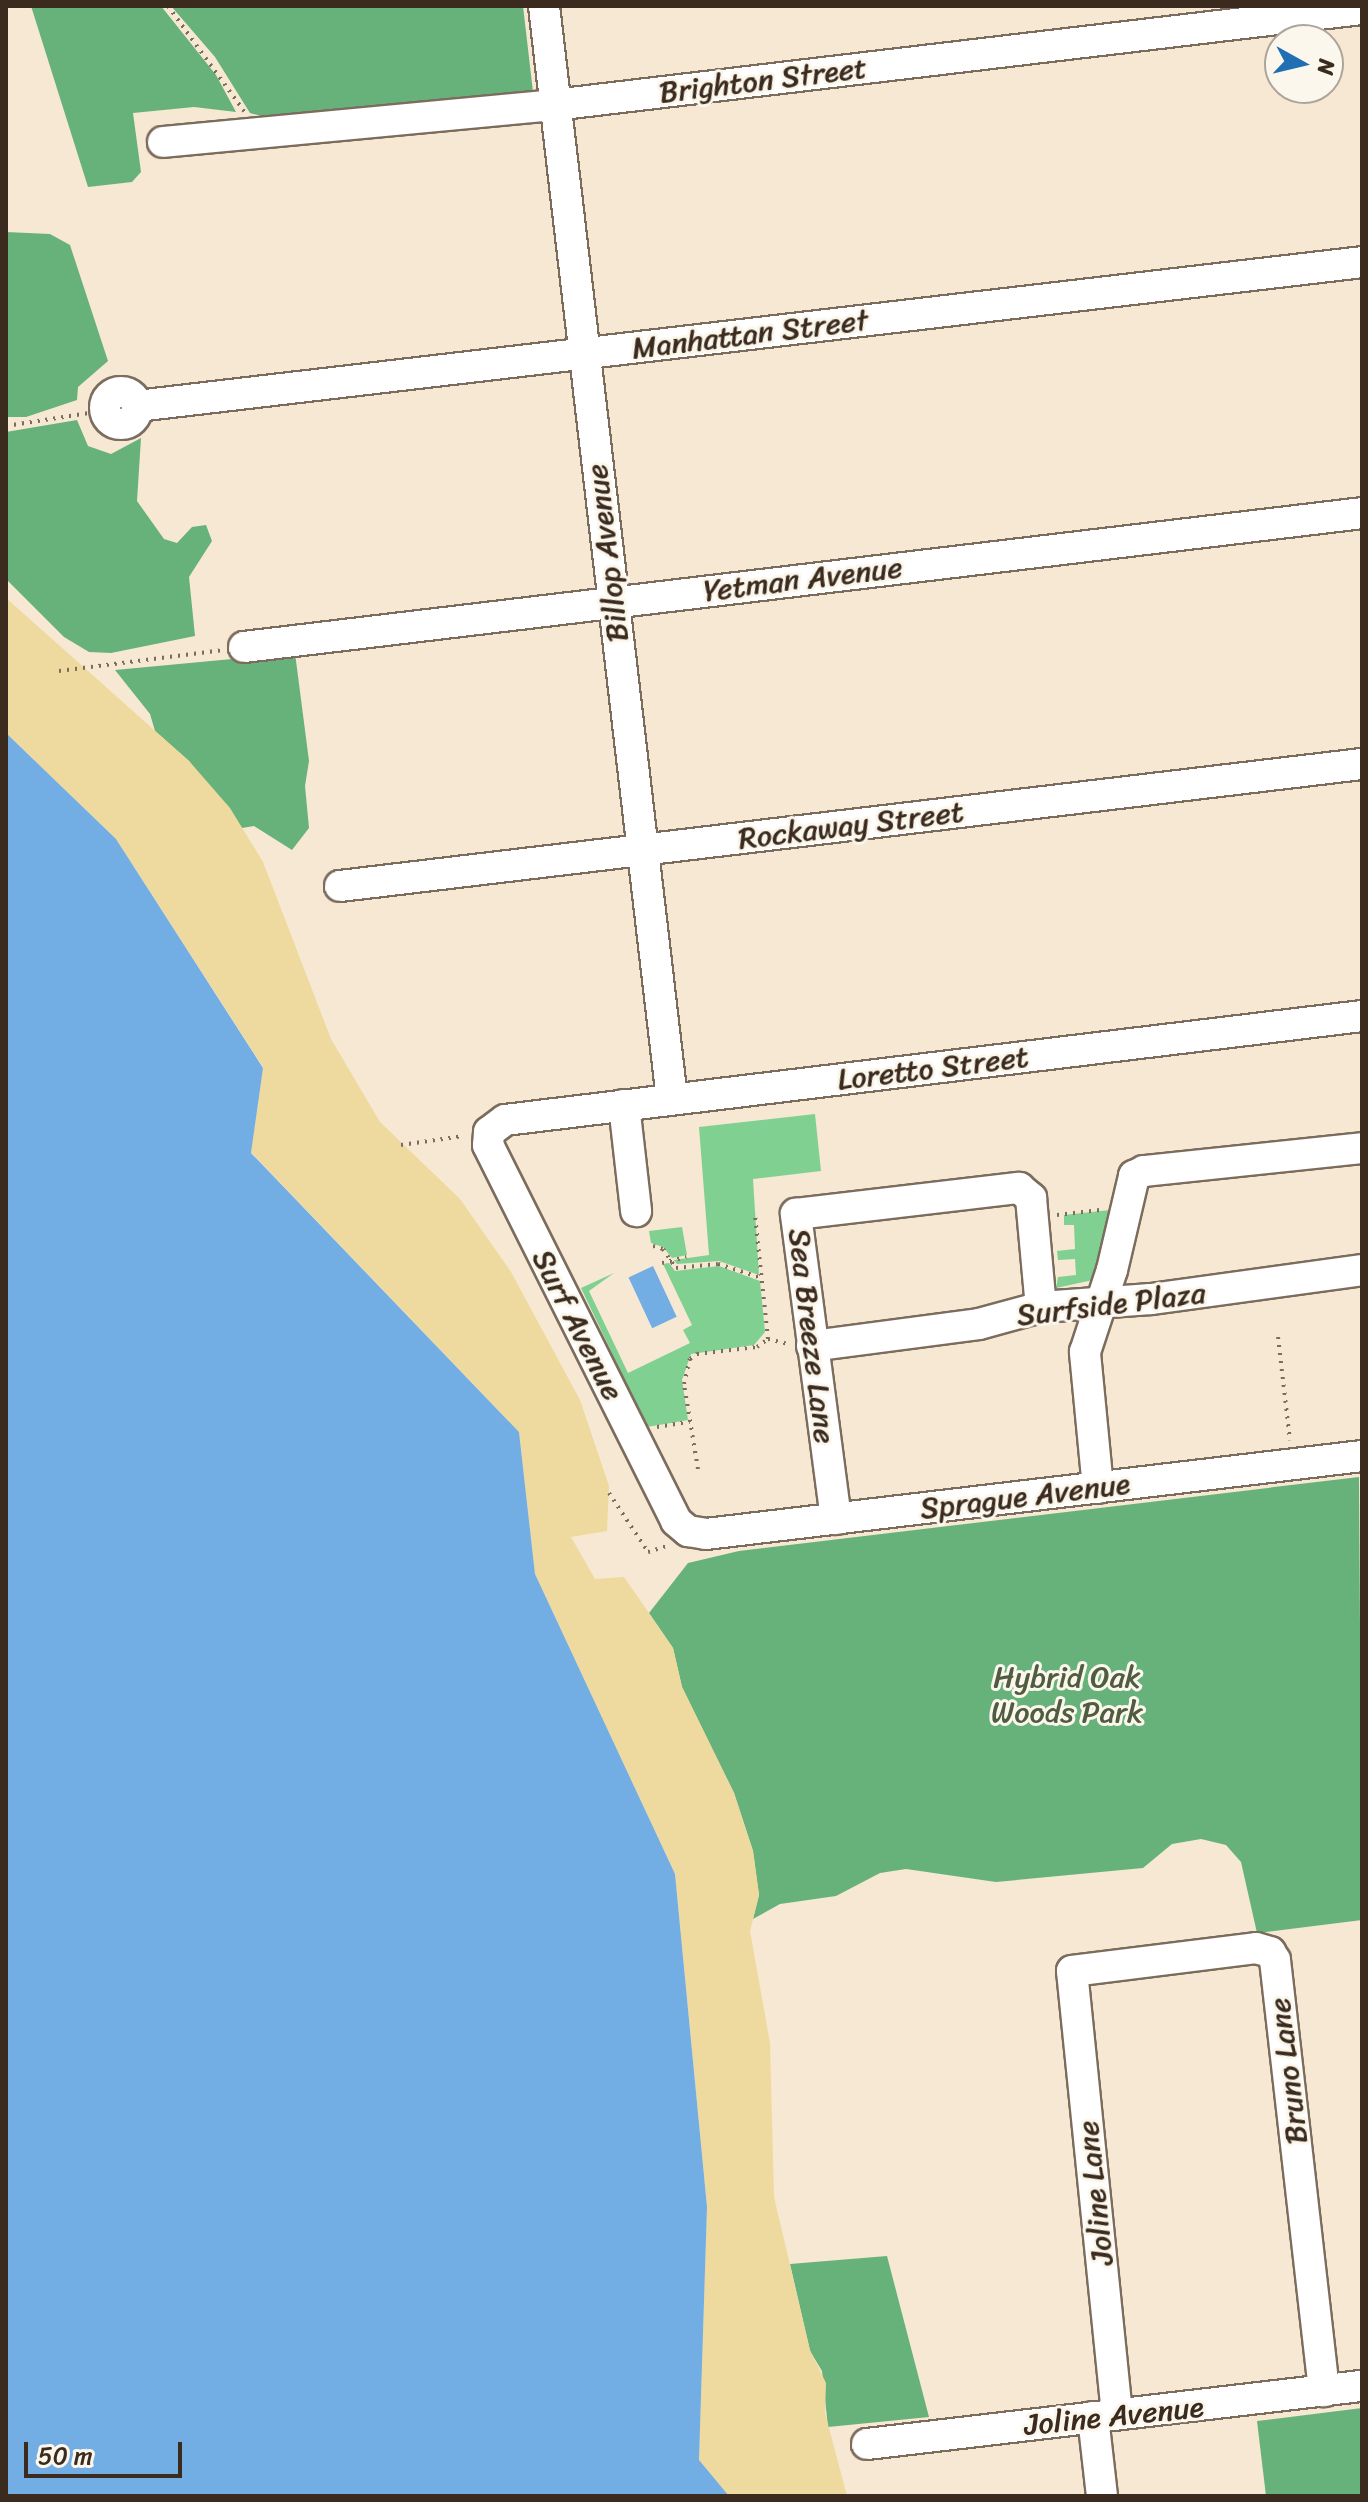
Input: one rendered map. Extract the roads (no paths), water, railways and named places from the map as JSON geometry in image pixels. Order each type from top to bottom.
[{"type":"street","name":"Billop Avenue","points":[[544,6],[672,1099]]},
{"type":"street","name":"Brighton Street","points":[[163,142],[250,137],[554,105],[1362,9]]},
{"type":"street","name":"Manhattan Street","points":[[137,406],[1362,262]]},
{"type":"street","name":"Yetman Avenue","points":[[244,647],[1362,513]]},
{"type":"street","name":"Rockaway Street","points":[[340,886],[1362,764]]},
{"type":"street","name":"Loretto Street","points":[[497,1126],[624,1105],[1362,1016]]},
{"type":"street","points":[[624,1105],[636,1211]]},
{"type":"street","name":"Surf Avenue","points":[[497,1126],[488,1145],[676,1521],[688,1531]]},
{"type":"street","points":[[1098,1488],[1085,1352],[1103,1302],[1127,1190],[1139,1173],[1362,1148]]},
{"type":"street","name":"Sea Breeze Lane","points":[[836,1519],[794,1224],[803,1211],[1026,1190],[1041,1307]]},
{"type":"street","name":"Surfside Plaza","points":[[812,1346],[979,1324],[1041,1307],[1362,1270]]},
{"type":"street","name":"Sprague Avenue","points":[[688,1531],[706,1534],[1362,1456]]},
{"type":"street","name":"Bruno Lane","points":[[1072,1971],[1256,1948],[1270,1952],[1324,2391]]},
{"type":"street","name":"Joline Lane","points":[[1072,1971],[1105,2415],[1102,2496]]},
{"type":"street","name":"Joline Avenue","points":[[867,2444],[1362,2386]]},
{"type":"water","points":[[6,733],[116,839],[263,1068],[251,1153],[519,1432],[535,1574],[675,1874],[707,2207],[699,2460],[729,2496],[6,2496]]},
{"type":"water","points":[[653,1266],[677,1317],[652,1328],[629,1277]]},
{"type":"park label","name":"Hybrid Oak Woods Park","points":[[1067,1694]]}]
